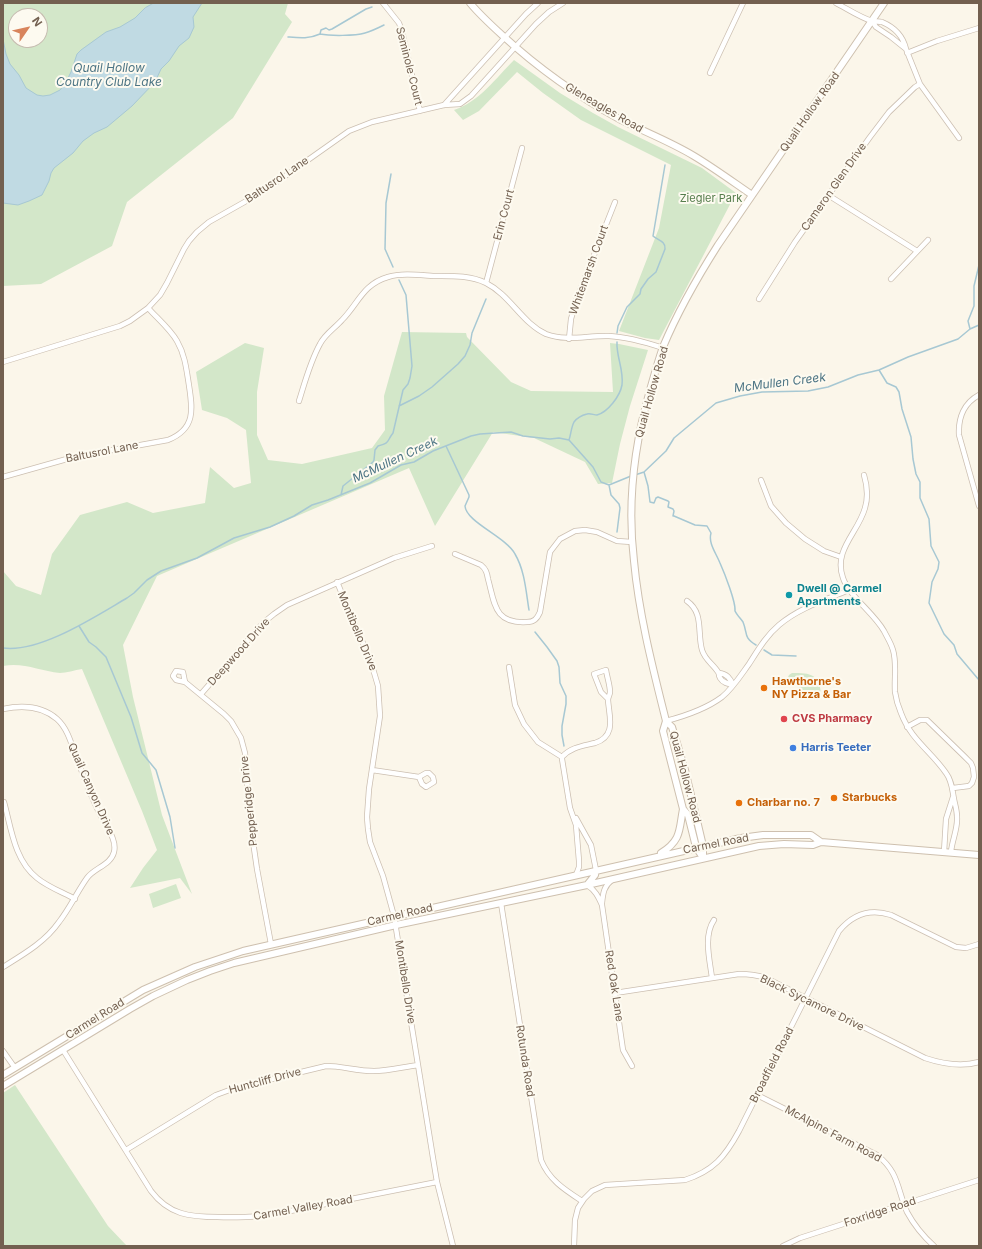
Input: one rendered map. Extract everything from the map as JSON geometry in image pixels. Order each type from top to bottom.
[{"type":"main road","name":"Gleneagles Road","points":[[470,3],[515,47],[555,79],[588,101],[622,120],[693,155],[752,195]]},
{"type":"main road","name":"Quail Hollow Road","points":[[703,858],[696,847],[688,814],[684,809],[663,731],[666,721],[643,619],[634,561],[632,542],[632,482],[639,433],[645,406],[663,348],[688,293],[718,245],[884,3]]},
{"type":"main road","name":"Quail Hollow Road","points":[[666,721],[672,727],[685,770],[703,846],[703,858]]},
{"type":"main road","points":[[658,856],[671,846],[679,834],[684,809]]},
{"type":"main road","name":"Carmel Road","points":[[3,1075],[132,996],[195,966],[218,958],[271,944],[741,838],[781,835],[811,835],[821,842]]},
{"type":"main road","name":"Carmel Road","points":[[3,1086],[153,996],[210,971],[247,960],[759,846],[784,844],[813,845],[821,842],[979,855]]},
{"type":"main road","points":[[587,885],[596,870]]},
{"type":"street","name":"Seminole Court","points":[[383,3],[399,23],[402,31],[420,111]]},
{"type":"street","points":[[444,105],[538,3]]},
{"type":"street","name":"Baltusrol Lane","points":[[3,362],[120,326],[130,321],[148,308],[157,298],[189,240],[203,226],[264,191],[349,131],[372,122],[444,105],[460,104],[471,96],[540,20],[563,3]]},
{"type":"street","points":[[710,73],[743,3]]},
{"type":"street","points":[[836,3],[872,21],[880,22],[892,28],[901,37],[920,84],[959,138]]},
{"type":"street","points":[[872,21],[876,27],[891,37],[906,51]]},
{"type":"street","points":[[906,51],[979,28]]},
{"type":"street","name":"Cameron Glen Drive","points":[[759,299],[795,242],[828,194],[881,122],[903,98],[920,84]]},
{"type":"street","name":"Erin Court","points":[[486,283],[522,148]]},
{"type":"street","points":[[828,194],[917,251]]},
{"type":"street","name":"Whitemarsh Court","points":[[569,339],[571,319],[575,304],[615,202]]},
{"type":"street","points":[[891,279],[928,240]]},
{"type":"street","points":[[299,401],[320,343],[347,315],[364,291],[372,284],[388,277],[403,275],[467,277],[486,283],[501,293],[524,318],[537,328],[551,335],[569,339],[599,336],[617,337],[641,341],[663,348]]},
{"type":"street","name":"Baltusrol Lane","points":[[3,477],[74,457],[168,440],[184,430],[190,420],[192,410],[184,358],[177,340],[148,308]]},
{"type":"street","points":[[979,395],[965,408],[960,419],[959,427],[959,435],[979,506]]},
{"type":"street","points":[[864,475],[866,483],[865,510],[841,557],[842,577],[849,590],[877,620],[889,641],[893,651],[895,693],[901,714],[907,727],[950,779],[953,788],[953,797],[958,823],[951,847],[948,852]]},
{"type":"street","points":[[761,480],[771,506],[786,523],[805,539],[824,551],[841,557]]},
{"type":"street","points":[[455,554],[482,565],[485,568],[493,603],[499,614],[514,622],[532,622],[537,618],[540,612],[550,552],[560,539],[575,531],[585,530],[597,532],[617,541],[632,542]]},
{"type":"street","name":"Deepwood Drive","points":[[201,694],[263,623],[274,614],[296,600],[337,582],[394,558],[432,546]]},
{"type":"street","name":"Montibello Drive","points":[[337,582],[371,662],[378,686],[380,716],[367,810],[368,829],[372,848],[394,916],[437,1182],[453,1246]]},
{"type":"street","points":[[666,721],[700,709],[721,697],[733,685],[762,644],[779,625],[802,610],[849,590]]},
{"type":"street","points":[[687,601],[695,608],[698,614],[700,621],[701,644],[705,658],[719,673],[720,679],[726,684],[733,685]]},
{"type":"street","points":[[509,667],[515,705],[524,724],[538,742],[562,757],[570,808],[576,825],[579,861],[579,867],[576,875]]},
{"type":"street","points":[[562,757],[574,748],[598,742],[606,736],[611,720],[608,699],[610,693],[606,670],[594,674],[601,692],[608,699]]},
{"type":"street","name":"Pepperidge Drive","points":[[185,682],[231,721],[243,743],[250,821],[257,870],[271,944]]},
{"type":"street","name":"Quail Canyon Drive","points":[[3,709],[19,707],[38,709],[51,714],[60,723],[67,733],[92,796],[113,839],[115,848],[112,858],[92,872],[87,878],[59,923],[48,935],[26,953],[3,967]]},
{"type":"street","points":[[907,727],[920,720],[927,720],[970,763],[974,777],[972,783],[969,786],[953,788]]},
{"type":"street","points":[[372,770],[419,777]]},
{"type":"street","points":[[948,852],[946,819],[953,797]]},
{"type":"street","points":[[4,802],[18,853],[27,868],[43,882],[75,899]]},
{"type":"street","points":[[570,808],[591,845],[596,870]]},
{"type":"street","name":"Red Oak Lane","points":[[612,879],[606,884],[603,890],[602,905],[624,1050],[632,1066]]},
{"type":"street","name":"Red Oak Lane","points":[[587,885],[596,892],[602,905]]},
{"type":"street","name":"Rotunda Road","points":[[501,903],[541,1160],[547,1172],[556,1183],[582,1201]]},
{"type":"street","name":"Broadfield Road","points":[[582,1201],[592,1191],[605,1185],[681,1180],[696,1177],[711,1168],[720,1160],[730,1147],[839,931],[848,921],[860,914],[875,912],[891,915],[956,947],[966,948],[979,944]]},
{"type":"street","points":[[712,978],[708,937],[711,924],[714,920]]},
{"type":"street","name":"Black Sycamore Drive","points":[[615,993],[739,974],[758,976],[766,978],[925,1058],[950,1064],[979,1062]]},
{"type":"street","name":"Carmel Valley Road","points":[[63,1050],[151,1191],[161,1202],[178,1212],[197,1217],[248,1218],[273,1215],[437,1182]]},
{"type":"street","points":[[3,1051],[15,1068]]},
{"type":"street","name":"Huntcliff Drive","points":[[126,1150],[211,1098],[235,1088],[326,1066],[373,1071],[418,1065]]},
{"type":"street","name":"McAlpine Farm Road","points":[[757,1095],[877,1155],[884,1160],[893,1171],[904,1204],[914,1224],[934,1246]]},
{"type":"street","name":"Foxridge Road","points":[[783,1246],[800,1238],[979,1180]]},
{"type":"street","points":[[574,1246],[575,1220],[578,1208],[582,1201]]},
{"type":"green space","points":[[3,3],[288,3],[285,14],[292,22],[233,118],[127,202],[112,246],[41,284],[3,286]]},
{"type":"green space","name":"Ziegler Park","points":[[514,60],[560,93],[593,113],[618,127],[702,168],[736,193],[659,340],[619,331],[659,228],[671,165],[581,120],[517,72],[479,111],[463,120],[454,110],[463,106],[479,95],[494,82]]},
{"type":"green space","points":[[402,332],[466,333],[467,337],[511,382],[531,391],[613,392],[610,343],[648,350],[630,406],[612,483],[598,484],[585,462],[534,438],[493,432],[435,526],[409,468],[157,576],[123,645],[133,697],[162,815],[192,894],[180,878],[130,888],[157,850],[142,811],[82,669],[60,673],[18,665],[3,666],[3,571],[16,586],[41,595],[52,554],[80,515],[127,502],[153,513],[205,503],[210,467],[234,488],[251,483],[246,430],[227,418],[202,410],[196,372],[245,343],[264,348],[257,392],[257,435],[268,460],[302,464],[372,448],[385,430],[384,396]]},
{"type":"green space","points":[[792,673],[804,673],[813,676],[819,683],[821,695],[810,697],[790,680],[788,677]]},
{"type":"green space","points":[[176,884],[181,898],[153,908],[149,894]]},
{"type":"green space","points":[[15,1085],[108,1226],[127,1246],[3,1246],[3,1093]]},
{"type":"water","name":"Quail Hollow Country Club Lake","points":[[154,3],[202,3],[193,17],[194,27],[189,38],[179,46],[169,61],[161,69],[155,82],[132,106],[107,127],[94,133],[83,141],[73,153],[54,168],[42,195],[18,205],[3,203],[3,39],[10,64],[19,75],[26,88],[37,95],[50,95],[60,90],[65,84],[77,54],[81,50],[106,32],[120,27],[135,18],[145,8]]},
{"type":"waterway","points":[[288,37],[304,38],[316,36],[320,34],[321,30],[326,28],[329,30],[332,29],[372,7]]},
{"type":"waterway","points":[[320,34],[361,34],[384,25]]},
{"type":"waterway","points":[[617,333],[618,326],[627,307],[640,294],[641,289],[648,279],[656,272],[665,249],[663,242],[653,236],[665,165]]},
{"type":"waterway","points":[[391,174],[386,203],[385,249],[393,267]]},
{"type":"waterway","points":[[970,329],[968,321],[974,306],[974,286],[979,265]]},
{"type":"waterway","points":[[341,495],[343,486],[373,462],[375,450],[378,446],[387,443],[393,433],[403,390],[408,384],[410,378],[412,366],[406,295],[399,280]]},
{"type":"waterway","points":[[399,406],[419,396],[432,387],[465,356],[470,345],[472,333],[486,299]]},
{"type":"waterway","name":"McMullen Creek","points":[[635,475],[644,472],[666,451],[674,438],[716,403],[740,396],[762,392],[808,391],[828,387],[858,375],[879,370],[908,357],[958,339],[970,329],[979,325]]},
{"type":"waterway","points":[[569,440],[572,426],[575,421],[587,414],[597,415],[605,411],[619,394],[622,379],[617,342]]},
{"type":"waterway","points":[[879,370],[887,383],[896,387],[899,392],[902,409],[911,437],[916,474],[920,482],[920,498],[929,519],[931,546],[939,562],[938,569],[932,582],[929,603],[944,634],[954,645],[957,654],[979,680]]},
{"type":"waterway","name":"McMullen Creek","points":[[3,648],[18,648],[34,645],[67,632],[127,598],[147,580],[161,571],[197,558],[234,538],[270,527],[294,516],[312,505],[370,483],[401,465],[414,462],[433,451],[471,436],[511,432],[523,436],[569,440],[593,467],[601,482],[609,485],[631,476]]},
{"type":"waterway","points":[[446,446],[469,495],[465,506],[467,512],[479,524],[504,542],[515,554],[521,567],[525,582],[529,610]]},
{"type":"waterway","points":[[644,472],[650,502],[654,503],[658,497],[668,501],[668,507],[674,511],[673,516],[695,525],[707,526],[711,533],[711,544],[722,567],[734,601],[735,611],[743,622],[747,637],[756,645]]},
{"type":"waterway","points":[[609,485],[611,495],[619,504],[620,508],[617,532]]},
{"type":"waterway","points":[[79,626],[89,642],[106,657],[131,717],[142,753],[156,770],[170,817],[175,848]]},
{"type":"waterway","points":[[535,632],[557,661],[559,667],[560,683],[566,696],[562,726],[564,746]]},
{"type":"waterway","points":[[764,650],[772,655],[796,656]]},
{"type":"place","name":"Dwell @ Carmel Apartments","points":[[789,595]]},
{"type":"place","name":"Hawthorne's NY Pizza & Bar","points":[[764,688]]},
{"type":"place","name":"CVS Pharmacy","points":[[784,719]]},
{"type":"place","name":"Harris Teeter","points":[[793,748]]},
{"type":"place","name":"Starbucks","points":[[834,798]]},
{"type":"place","name":"Charbar no. 7","points":[[739,803]]}]
